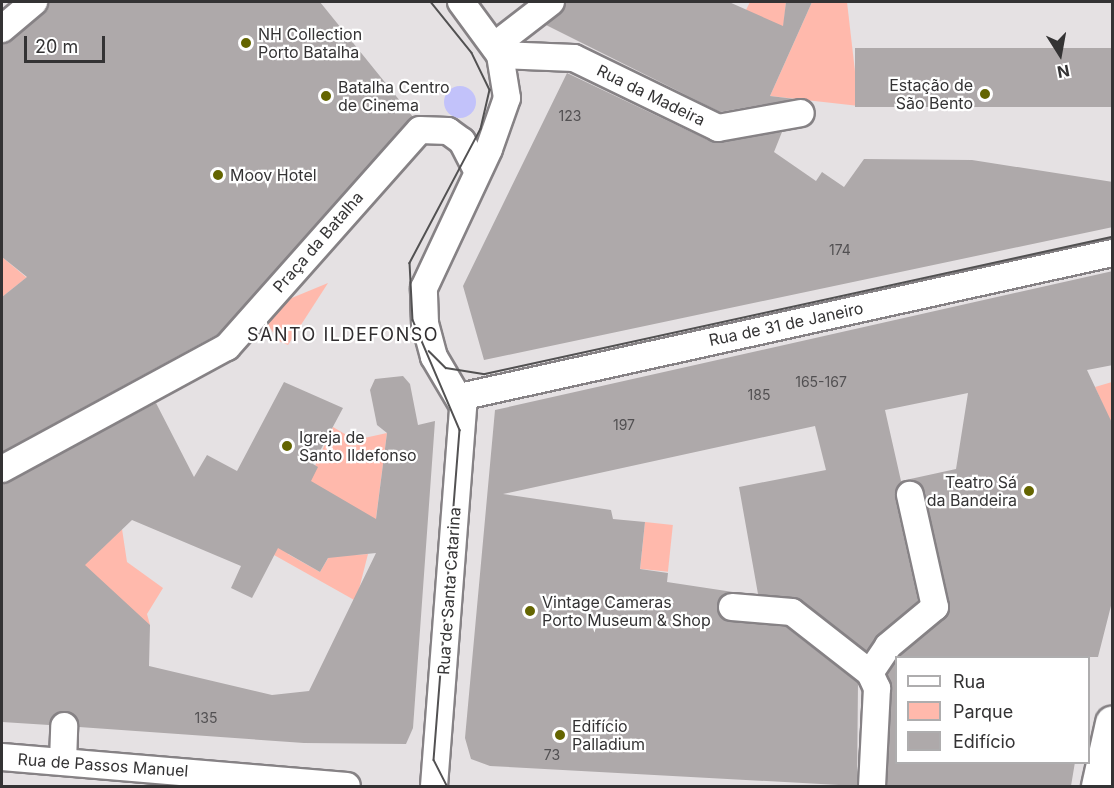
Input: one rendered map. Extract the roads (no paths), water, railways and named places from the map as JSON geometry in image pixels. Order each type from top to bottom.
[{"type":"main road","points":[[1098,786],[1113,723]]},
{"type":"street","points":[[2,29],[34,2]]},
{"type":"street","points":[[460,2],[497,50],[507,98],[477,170],[430,271],[423,304],[435,357],[460,397]]},
{"type":"street","points":[[497,50],[551,2]]},
{"type":"street","name":"Rua da Madeira","points":[[497,50],[574,58],[718,128],[801,112]]},
{"type":"street","name":"Praça da Batalha","points":[[2,469],[227,347],[408,138],[420,130],[448,130],[462,141],[477,170]]},
{"type":"street","name":"Rua de 31 de Janeiro","points":[[460,397],[1113,253]]},
{"type":"street","name":"Rua de Santa Catarina","points":[[434,786],[460,397]]},
{"type":"street","points":[[870,673],[888,646],[935,607],[910,495]]},
{"type":"street","points":[[732,607],[792,612],[870,673],[877,688],[872,786]]},
{"type":"street","points":[[63,762],[64,726]]},
{"type":"street","name":"Rua de Passos Manuel","points":[[2,757],[347,786]]},
{"type":"water","points":[[460,86],[471,91],[476,102],[471,113],[460,118],[449,113],[444,102],[449,91]]},
{"type":"tram line","points":[[431,2],[472,53],[490,90],[481,129],[410,263],[413,320],[460,430],[434,760],[447,786]]},
{"type":"tram line","points":[[429,351],[446,368],[485,374],[1112,237]]},
{"type":"place","name":"NH Collection Porto Batalha","points":[[246,43]]},
{"type":"place","name":"Estação de São Bento","points":[[985,94]]},
{"type":"place","name":"Batalha Centro de Cinema","points":[[326,96]]},
{"type":"place","name":"Moov Hotel","points":[[218,175]]},
{"type":"place","name":"Igreja de Santo Ildefonso","points":[[287,446]]},
{"type":"place","name":"Teatro Sá da Bandeira","points":[[1029,491]]},
{"type":"place","name":"Vintage Cameras Porto Museum & Shop","points":[[530,611]]},
{"type":"place","name":"Edifício Palladium","points":[[560,735]]},
{"type":"district","name":"SANTO ILDEFONSO","points":[[343,335]]}]
